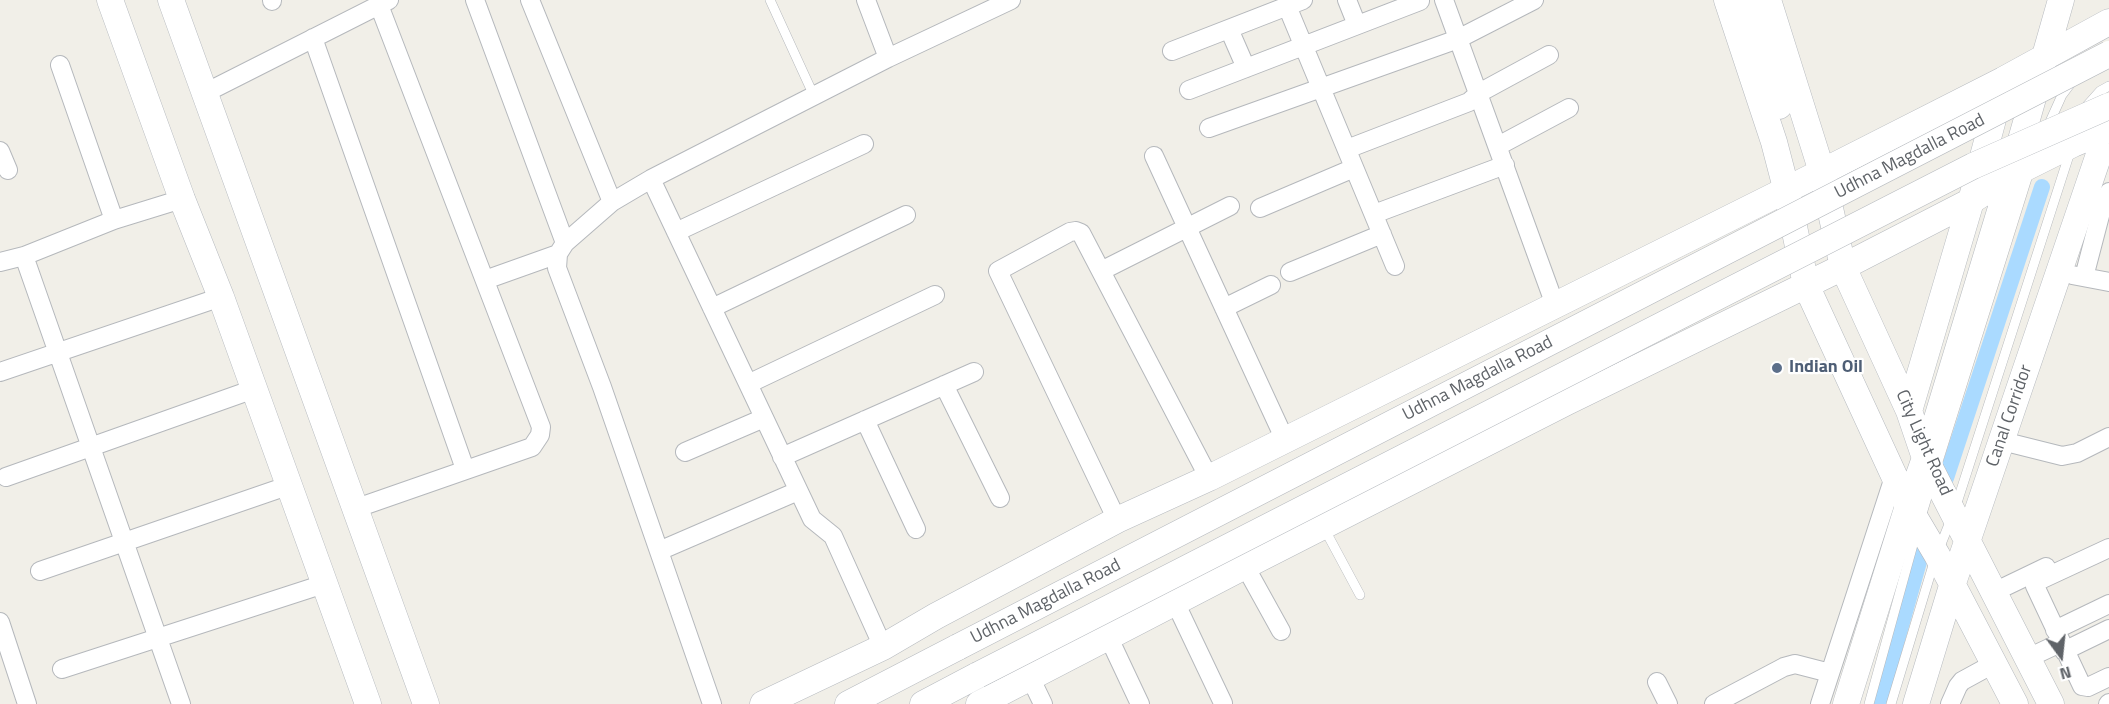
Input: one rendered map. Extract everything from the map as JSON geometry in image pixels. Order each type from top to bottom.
[{"type":"street","points":[[110,0],[290,485],[368,704]]},
{"type":"street","points":[[171,0],[426,704]]},
{"type":"street","points":[[474,0],[562,249],[557,268],[602,387],[711,704]]},
{"type":"street","points":[[530,0],[612,202]]},
{"type":"street","points":[[866,0],[888,58]]},
{"type":"street","points":[[484,280],[562,249],[612,202],[651,179],[888,58],[976,8],[1011,0]]},
{"type":"street","points":[[1347,0],[1357,25]]},
{"type":"street","points":[[1444,0],[1555,305]]},
{"type":"street","points":[[1209,128],[1458,39],[1534,0]]},
{"type":"street","points":[[1727,0],[1774,142],[1804,180]]},
{"type":"street","points":[[1735,0],[1753,57],[1771,84]]},
{"type":"street","points":[[1750,0],[1767,50],[1771,84],[1804,180]]},
{"type":"street","points":[[1768,0],[1804,180],[1806,285],[1913,516],[1937,555],[2015,704]]},
{"type":"street","points":[[1846,704],[1930,466],[2029,160],[2045,57],[2061,0]]},
{"type":"street","points":[[1189,90],[1420,1]]},
{"type":"street","points":[[205,93],[384,2],[484,280],[541,427],[540,435],[532,447],[354,509]]},
{"type":"street","points":[[1172,51],[1295,3],[1304,46],[1395,266]]},
{"type":"street","points":[[763,704],[883,647],[936,616],[1118,520],[1209,478],[2003,80],[2109,22]]},
{"type":"street","points":[[1229,29],[1246,68]]},
{"type":"street","points":[[313,38],[465,469]]},
{"type":"street","name":"Udhna Magdalla Road","points":[[848,704],[2109,54]]},
{"type":"street","points":[[1347,149],[1469,102],[1479,93],[1549,55]]},
{"type":"street","points":[[60,65],[114,220]]},
{"type":"street","points":[[1909,411],[1971,201],[2003,80]]},
{"type":"street","points":[[1498,146],[1569,108]]},
{"type":"street","points":[[979,704],[1585,393],[1843,267],[1971,201],[2029,160],[2073,144],[2109,122]]},
{"type":"street","name":"Udhna Magdalla Road","points":[[922,704],[1973,166],[2109,122]]},
{"type":"street","name":"Canal Corridor","points":[[1916,704],[1952,586],[2109,122]]},
{"type":"street","points":[[676,232],[864,144]]},
{"type":"street","points":[[0,151],[8,170]]},
{"type":"street","points":[[1154,156],[1285,440]]},
{"type":"street","points":[[1374,214],[1505,165]]},
{"type":"street","points":[[1260,208],[1354,168]]},
{"type":"street","points":[[651,179],[798,491],[812,519],[833,536],[883,647]]},
{"type":"street","name":"City Light Road","points":[[1804,180],[1909,411],[1930,466],[1968,540],[2006,586],[2028,658],[2051,704]]},
{"type":"street","points":[[2084,277],[2103,204],[2109,192]]},
{"type":"street","points":[[0,262],[24,256],[114,220],[182,199]]},
{"type":"street","points":[[1101,271],[1230,206]]},
{"type":"street","points":[[712,308],[906,215]]},
{"type":"street","points":[[1118,520],[998,271],[1076,231],[1081,233],[1209,478]]},
{"type":"street","points":[[1290,272],[1382,234]]},
{"type":"street","points":[[24,256],[182,704]]},
{"type":"street","points":[[2059,272],[2109,282]]},
{"type":"street","points":[[1224,308],[1271,285]]},
{"type":"street","points":[[748,384],[935,295]]},
{"type":"street","points":[[0,372],[221,297]]},
{"type":"street","points":[[782,457],[974,372]]},
{"type":"street","points":[[944,385],[1000,498]]},
{"type":"street","points":[[6,477],[254,389]]},
{"type":"street","points":[[685,452],[764,418]]},
{"type":"street","points":[[865,420],[916,529]]},
{"type":"street","points":[[2001,441],[2062,456],[2076,453],[2109,437]]},
{"type":"street","points":[[1821,704],[1894,477]]},
{"type":"street","points":[[40,571],[290,485]]},
{"type":"street","points":[[659,551],[798,491]]},
{"type":"street","points":[[2006,586],[2109,536]]},
{"type":"street","points":[[2109,548],[2035,584],[2082,686],[2088,687],[2109,677]]},
{"type":"street","points":[[1245,566],[1281,631]]},
{"type":"street","points":[[62,669],[324,584]]},
{"type":"street","points":[[1175,602],[1223,703]]},
{"type":"street","points":[[2028,658],[2060,641],[2109,604]]},
{"type":"street","points":[[0,622],[8,671],[27,704]]},
{"type":"street","points":[[2060,641],[2109,629]]},
{"type":"street","points":[[1108,636],[1140,704]]},
{"type":"street","points":[[1950,704],[1962,681],[1995,663]]},
{"type":"street","points":[[1714,704],[1784,667],[1795,664],[1830,673]]},
{"type":"street","points":[[1030,677],[1043,704]]},
{"type":"street","points":[[1657,681],[1668,704]]},
{"type":"lane","points":[[770,0],[814,96]]},
{"type":"lane","points":[[2029,160],[2062,95],[2074,80],[2109,60]]},
{"type":"lane","points":[[1892,704],[1937,555],[1954,512],[2084,107],[2100,91],[2109,86]]},
{"type":"lane","points":[[1869,704],[1913,516]]},
{"type":"lane","points":[[1323,526],[1360,595]]},
{"type":"waterway","points":[[1946,478],[2042,187]]},
{"type":"waterway","points":[[1879,704],[1924,544]]},
{"type":"place","name":"Indian Oil","points":[[1777,368]]}]
